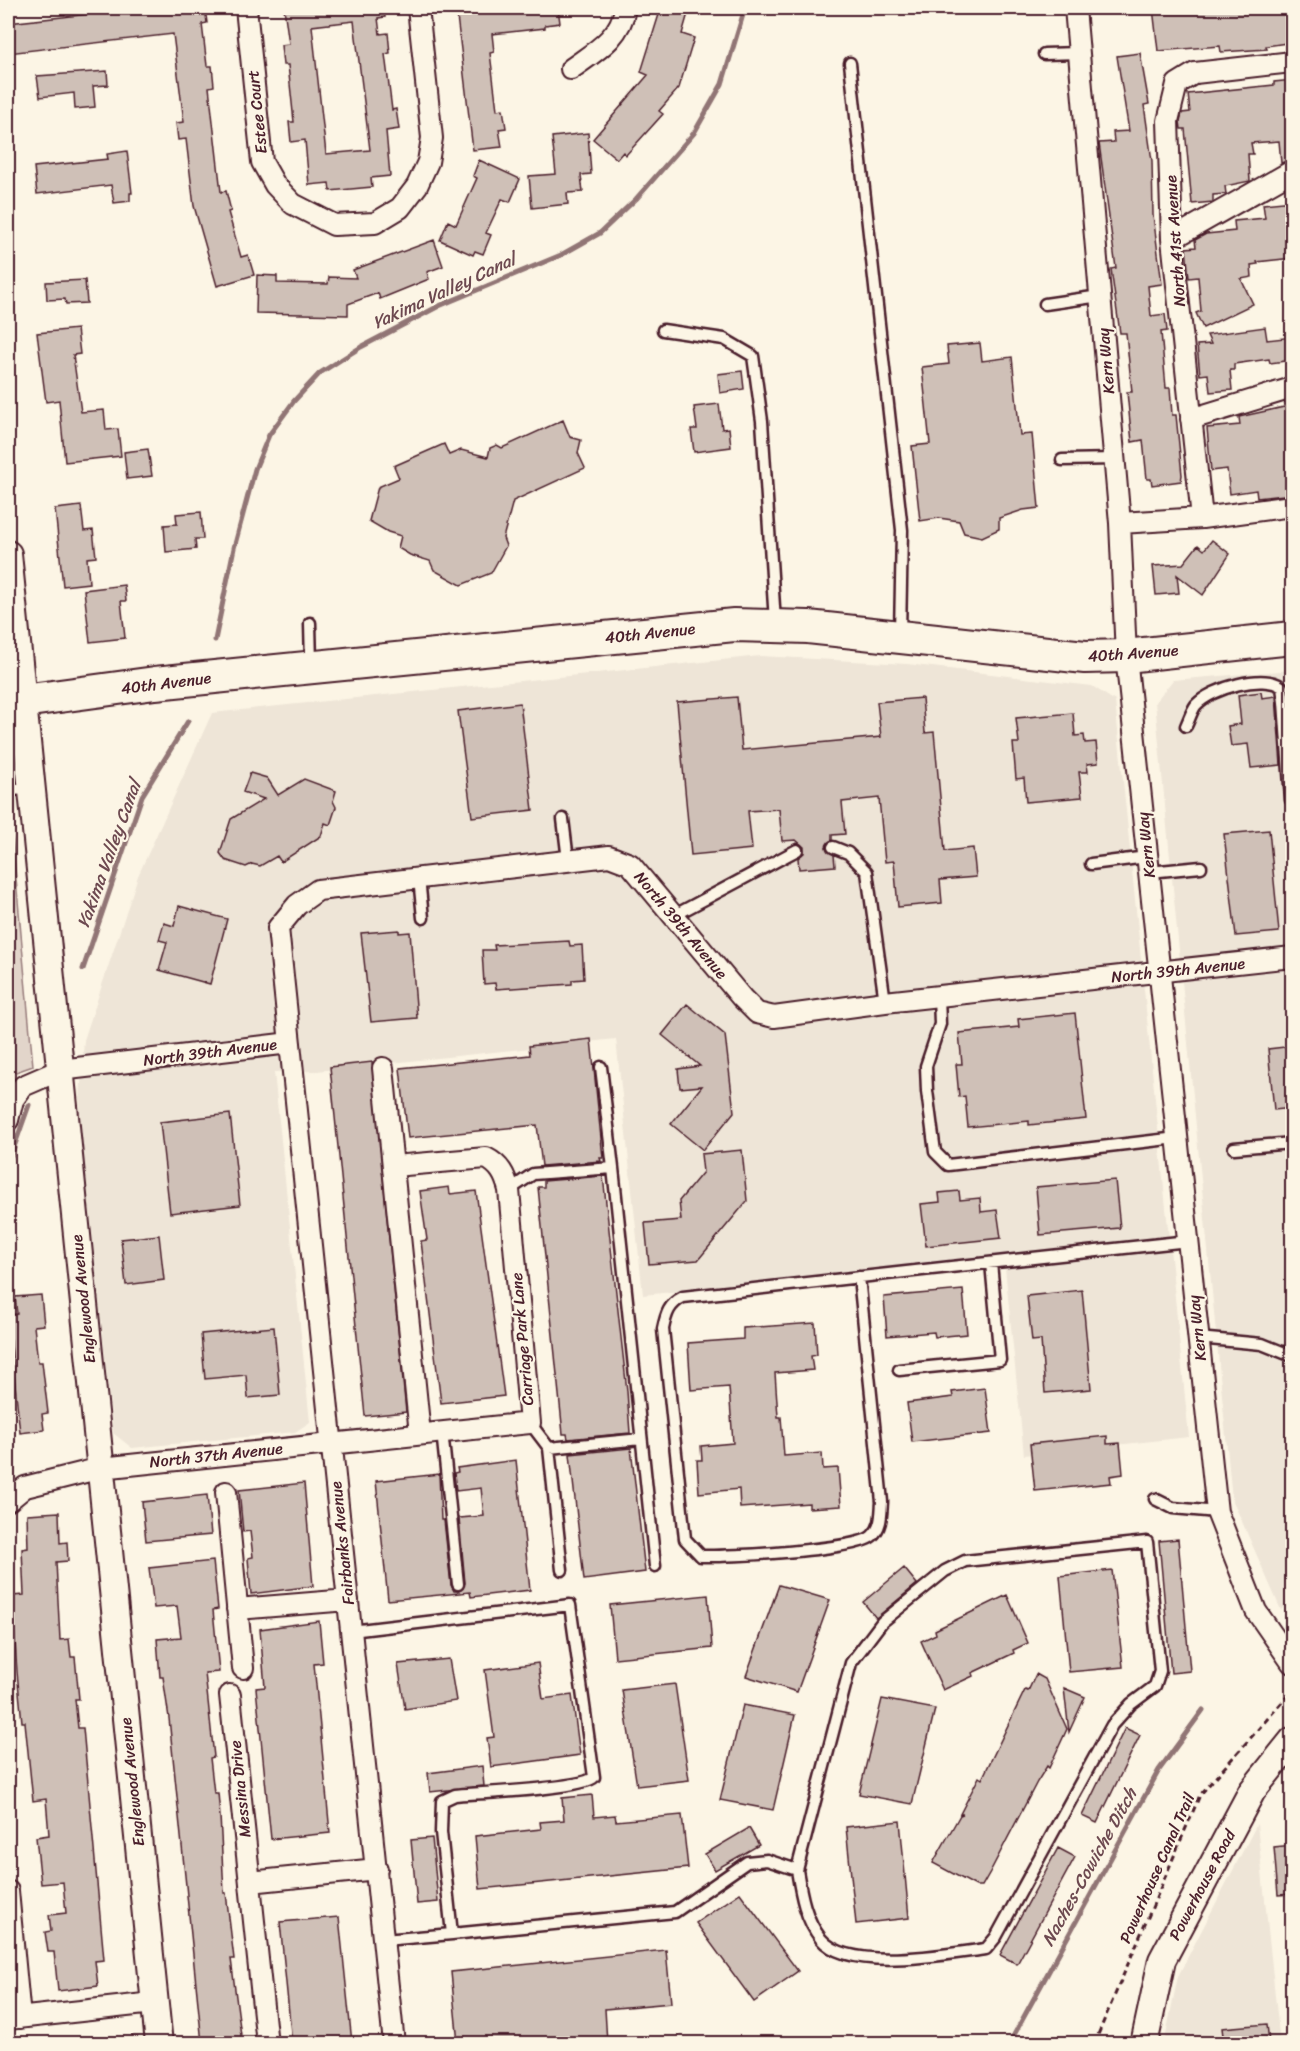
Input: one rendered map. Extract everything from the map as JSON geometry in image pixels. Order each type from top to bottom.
[{"type":"main road","name":"40th Avenue","points":[[15,702],[155,683],[734,625],[775,626],[900,637],[1085,657],[1126,656],[1293,638]]},
{"type":"street","name":"Estee Court","points":[[246,8],[262,162],[275,185],[293,204],[334,225],[375,223],[400,208],[417,186],[428,162],[432,138],[418,8]]},
{"type":"street","points":[[571,69],[611,40],[624,16],[625,8]]},
{"type":"street","name":"Kern Way","points":[[1075,8],[1120,523],[1126,656],[1217,1512],[1256,1611],[1293,1663]]},
{"type":"street","name":"North 41st Avenue","points":[[1202,518],[1172,239],[1168,121],[1177,84],[1195,73],[1293,62]]},
{"type":"street","points":[[1172,239],[1293,171]]},
{"type":"street","points":[[1191,419],[1293,388]]},
{"type":"street","points":[[1120,523],[1202,518],[1293,506]]},
{"type":"street","name":"Englewood Avenue","points":[[8,554],[20,789],[60,1070],[159,2043]]},
{"type":"street","name":"North 39th Avenue","points":[[15,1087],[60,1070],[290,1043],[278,928],[297,905],[318,890],[568,860],[609,856],[630,864],[675,915],[742,998],[757,1013],[774,1017],[885,1002],[1293,957]]},
{"type":"street","name":"Fairbanks Avenue","points":[[290,1043],[394,2043]]},
{"type":"street","points":[[383,1068],[420,1434]]},
{"type":"street","points":[[8,1120],[15,1087]]},
{"type":"street","name":"Carriage Park Lane","points":[[332,1443],[530,1422],[509,1190],[505,1176],[497,1165],[486,1158],[394,1166]]},
{"type":"street","name":"North 37th Avenue","points":[[8,1501],[25,1487],[100,1468],[332,1443]]},
{"type":"street","points":[[226,1492],[243,1668]]},
{"type":"street","points":[[237,1609],[348,1600]]},
{"type":"street","name":"Messina Drive","points":[[230,1695],[267,2043]]},
{"type":"street","name":"Powerhouse Road","points":[[1144,2043],[1162,1960],[1252,1791],[1293,1741]]},
{"type":"street","points":[[250,1882],[376,1869]]},
{"type":"street","points":[[8,1891],[14,2018],[154,2003]]},
{"type":"lane","points":[[1044,54],[1079,53]]},
{"type":"lane","points":[[850,63],[902,530],[900,637]]},
{"type":"lane","points":[[1045,304],[1100,296]]},
{"type":"lane","points":[[663,330],[724,339],[753,356],[762,421],[775,626]]},
{"type":"lane","points":[[1062,460],[1114,459]]},
{"type":"lane","points":[[310,623],[311,667]]},
{"type":"lane","points":[[1186,726],[1196,705],[1221,690],[1246,682],[1276,683],[1282,687],[1291,800]]},
{"type":"lane","points":[[563,819],[568,860]]},
{"type":"lane","points":[[833,847],[848,853],[867,872],[885,1002]]},
{"type":"lane","points":[[675,915],[797,850]]},
{"type":"lane","points":[[1091,864],[1201,867]]},
{"type":"lane","points":[[419,878],[423,918]]},
{"type":"lane","points":[[939,996],[940,1024],[926,1066],[935,1152],[948,1165],[1177,1138]]},
{"type":"lane","points":[[601,1067],[655,1566]]},
{"type":"lane","points":[[1233,1148],[1293,1143]]},
{"type":"lane","points":[[509,1190],[533,1174],[613,1168]]},
{"type":"lane","points":[[859,1277],[882,1502],[880,1525],[865,1541],[736,1557],[701,1556],[685,1539],[663,1329],[666,1314],[673,1302],[683,1297],[859,1277],[1188,1241]]},
{"type":"lane","points":[[899,1370],[1000,1360],[991,1263]]},
{"type":"lane","points":[[1198,1338],[1252,1342],[1293,1356]]},
{"type":"lane","points":[[530,1422],[549,1448],[562,1570]]},
{"type":"lane","points":[[442,1431],[458,1584]]},
{"type":"lane","points":[[549,1448],[641,1439]]},
{"type":"lane","points":[[1155,1499],[1173,1508],[1217,1512]]},
{"type":"lane","points":[[1146,1542],[1160,1671],[1155,1686],[1131,1704],[1112,1725],[996,1936],[986,1949],[912,1959],[852,1957],[822,1940],[803,1906],[797,1870],[851,1663],[882,1622],[945,1571],[965,1561],[1146,1542]]},
{"type":"lane","points":[[351,1631],[570,1605],[594,1777],[591,1781],[563,1786],[454,1795],[442,1801],[441,1832],[452,1934]]},
{"type":"lane","points":[[384,1941],[675,1912],[747,1862],[767,1860],[797,1870]]},
{"type":"path","name":"Powerhouse Canal Trail","points":[[1094,2043],[1200,1795],[1293,1691]]},
{"type":"shaded area","points":[[760,656],[907,664],[1092,686],[1115,701],[1189,1437],[1024,1455],[1004,1258],[643,1295],[616,1039],[317,1071],[274,1072],[310,1422],[295,1432],[132,1448],[113,1433],[79,1113],[84,1040],[138,876],[212,713]]},
{"type":"shaded area","points":[[1292,670],[1292,1598],[1281,1610],[1232,1499],[1155,702],[1173,680]]},
{"type":"shaded area","points":[[8,791],[33,1066],[10,1074],[8,1082]]},
{"type":"shaded area","points":[[1257,1824],[1280,2043],[1164,2044],[1178,1976]]},
{"type":"building","points":[[144,8],[205,8],[207,23],[202,24],[207,66],[212,66],[214,86],[209,87],[221,192],[226,191],[231,211],[228,212],[241,257],[248,255],[254,275],[217,286],[194,206],[186,139],[178,140],[176,123],[184,122],[173,34],[8,53],[8,23]]},
{"type":"building","points":[[284,8],[384,8],[385,17],[378,18],[380,34],[388,33],[390,53],[385,54],[392,110],[396,109],[399,129],[386,131],[390,176],[371,178],[372,187],[330,191],[329,183],[309,185],[305,140],[291,142],[289,122],[294,122],[288,65],[283,65],[281,45],[289,44]],"holes":[[[354,21],[370,150],[326,154],[312,26]]]},
{"type":"building","points":[[456,8],[558,8],[560,23],[545,25],[545,28],[492,34],[494,52],[490,53],[497,110],[503,109],[506,128],[499,129],[502,147],[473,150]]},
{"type":"building","points":[[661,8],[689,10],[682,34],[694,38],[679,88],[659,111],[663,114],[626,155],[623,152],[617,159],[593,139],[648,75],[641,72]]},
{"type":"building","points":[[1153,8],[1293,8],[1293,42],[1266,46],[1267,49],[1221,52],[1220,46],[1158,51]]},
{"type":"building","points":[[1140,53],[1149,104],[1144,105],[1152,161],[1153,215],[1162,284],[1148,286],[1151,316],[1165,314],[1167,331],[1161,332],[1166,388],[1170,388],[1172,415],[1176,415],[1182,475],[1181,481],[1152,485],[1151,479],[1147,479],[1143,440],[1132,442],[1127,392],[1132,392],[1126,333],[1120,333],[1111,269],[1116,268],[1099,143],[1114,142],[1113,132],[1129,131],[1117,56]]},
{"type":"building","points":[[107,71],[108,85],[93,86],[95,107],[75,109],[74,93],[40,97],[37,76]]},
{"type":"building","points":[[1293,80],[1293,159],[1281,163],[1279,141],[1251,143],[1253,154],[1248,154],[1250,181],[1225,186],[1226,194],[1213,195],[1213,202],[1192,204],[1185,129],[1181,129],[1180,121],[1182,113],[1190,112],[1188,94],[1274,85],[1274,82]]},
{"type":"building","points":[[588,133],[591,174],[581,175],[583,192],[567,193],[568,204],[532,208],[529,176],[556,174],[552,137]]},
{"type":"building","points":[[127,151],[132,193],[130,193],[130,201],[114,203],[111,185],[37,194],[34,167],[108,159],[107,154]]},
{"type":"building","points":[[479,160],[520,179],[510,202],[502,199],[486,233],[491,235],[483,254],[475,251],[473,255],[440,240],[448,221],[456,225],[477,178],[473,176]]},
{"type":"building","points":[[1293,201],[1293,258],[1257,262],[1258,264],[1251,265],[1252,277],[1241,279],[1253,304],[1203,328],[1196,313],[1201,311],[1198,277],[1189,278],[1186,248],[1196,247],[1195,240],[1206,234],[1235,231],[1234,221],[1265,218],[1263,204]]},
{"type":"building","points":[[434,240],[443,266],[427,272],[429,279],[380,299],[378,293],[348,304],[348,315],[256,313],[257,275],[277,276],[277,283],[328,284],[329,277],[356,278],[353,270]]},
{"type":"building","points":[[85,280],[87,303],[66,304],[65,299],[47,300],[46,282]]},
{"type":"building","points":[[1265,327],[1267,340],[1293,337],[1293,360],[1270,363],[1269,359],[1234,364],[1234,370],[1230,370],[1232,390],[1210,392],[1208,374],[1200,375],[1197,345],[1211,344],[1207,335]]},
{"type":"building","points":[[77,329],[80,354],[73,355],[81,412],[104,410],[106,430],[118,429],[121,456],[65,462],[59,400],[46,402],[37,333]]},
{"type":"building","points":[[980,343],[982,361],[1012,357],[1020,435],[1032,434],[1039,508],[1023,510],[999,518],[999,529],[982,537],[964,533],[959,521],[939,518],[920,521],[912,446],[930,444],[922,367],[949,364],[947,346]]},
{"type":"building","points":[[742,371],[744,389],[720,393],[718,374]]},
{"type":"building","points":[[719,404],[722,429],[729,428],[731,447],[694,452],[691,429],[697,429],[694,407]]},
{"type":"building","points":[[1293,405],[1293,494],[1257,498],[1256,490],[1230,494],[1227,469],[1211,471],[1207,428],[1240,425],[1239,417]]},
{"type":"building","points":[[563,420],[570,437],[581,440],[578,453],[585,468],[513,501],[503,538],[506,546],[491,573],[461,585],[434,570],[430,561],[410,555],[398,548],[401,536],[388,532],[369,521],[378,487],[399,478],[394,466],[444,444],[449,455],[461,450],[488,457],[490,448],[497,445],[502,448]]},
{"type":"building","points":[[148,449],[152,476],[127,479],[124,452]]},
{"type":"building","points":[[81,506],[84,531],[93,530],[96,557],[87,558],[89,583],[63,586],[55,509]]},
{"type":"building","points":[[201,512],[203,539],[195,539],[196,549],[166,552],[164,525],[177,524],[176,514]]},
{"type":"building","points":[[1212,540],[1230,554],[1203,595],[1177,575],[1179,593],[1156,595],[1153,566],[1183,564],[1198,545],[1204,550]]},
{"type":"building","points":[[124,585],[126,601],[121,601],[125,638],[90,642],[84,590]]},
{"type":"building","points":[[1261,692],[1262,698],[1276,696],[1281,765],[1251,768],[1248,744],[1231,746],[1228,726],[1241,724],[1238,695]]},
{"type":"building","points":[[737,697],[742,750],[881,737],[877,702],[922,698],[925,733],[934,732],[945,851],[973,848],[976,877],[940,880],[942,903],[898,907],[894,861],[885,862],[879,798],[842,802],[845,834],[832,835],[832,840],[826,847],[834,855],[835,866],[799,869],[798,858],[804,853],[804,847],[796,840],[782,841],[779,809],[748,811],[752,849],[691,855],[677,702]]},
{"type":"building","points":[[520,703],[533,810],[472,817],[458,711]]},
{"type":"building","points":[[1073,713],[1075,736],[1084,735],[1085,743],[1096,742],[1098,763],[1087,764],[1088,772],[1079,772],[1082,797],[1026,802],[1024,778],[1016,779],[1013,743],[1019,743],[1016,718]]},
{"type":"building","points":[[250,773],[267,778],[278,795],[304,779],[336,791],[333,801],[336,807],[330,825],[325,823],[321,836],[281,862],[277,856],[260,866],[252,864],[246,867],[225,860],[220,853],[231,819],[264,799],[243,792]]},
{"type":"building","points":[[1269,830],[1279,932],[1236,936],[1224,834]]},
{"type":"building","points":[[179,906],[227,919],[210,984],[159,970],[167,942],[159,940],[164,923],[174,926]]},
{"type":"building","points":[[399,930],[399,933],[410,932],[417,1018],[371,1022],[361,933]]},
{"type":"building","points":[[569,941],[570,946],[582,945],[584,979],[572,980],[572,984],[496,989],[495,983],[484,984],[482,950],[495,950],[494,945]]},
{"type":"building","points":[[687,1004],[725,1035],[734,1112],[703,1150],[671,1124],[702,1086],[680,1088],[678,1069],[700,1066],[662,1035]]},
{"type":"building","points":[[1075,1013],[1086,1119],[1029,1125],[1029,1121],[968,1127],[965,1096],[959,1097],[956,1064],[962,1064],[959,1033],[1019,1027],[1018,1019]]},
{"type":"building","points":[[591,1039],[603,1158],[600,1158],[601,1161],[542,1166],[537,1125],[408,1138],[400,1068],[530,1055],[529,1046]]},
{"type":"building","points":[[1293,1046],[1293,1108],[1274,1110],[1268,1049]]},
{"type":"building","points":[[372,1062],[406,1412],[365,1416],[330,1067]]},
{"type":"building","points":[[230,1114],[240,1205],[170,1213],[160,1122]]},
{"type":"building","points":[[742,1150],[747,1201],[698,1260],[649,1264],[645,1223],[681,1220],[679,1201],[703,1172],[701,1154]]},
{"type":"building","points":[[603,1176],[630,1433],[568,1439],[567,1434],[563,1434],[538,1187],[544,1187],[544,1181]]},
{"type":"building","points":[[1115,1180],[1120,1228],[1040,1235],[1036,1187]]},
{"type":"building","points":[[449,1187],[450,1194],[476,1191],[504,1396],[441,1403],[421,1241],[427,1240],[420,1191]]},
{"type":"building","points":[[959,1191],[960,1200],[980,1198],[981,1212],[997,1210],[1001,1238],[926,1246],[921,1204],[940,1202],[939,1193]]},
{"type":"building","points":[[159,1235],[164,1280],[126,1285],[121,1239]]},
{"type":"building","points":[[963,1290],[967,1334],[935,1337],[934,1332],[887,1336],[884,1297]]},
{"type":"building","points":[[1082,1290],[1091,1389],[1045,1393],[1041,1340],[1032,1341],[1027,1296]]},
{"type":"building","points":[[41,1295],[44,1325],[34,1326],[38,1362],[42,1362],[48,1413],[42,1414],[44,1430],[20,1433],[8,1315],[17,1314],[15,1297]]},
{"type":"building","points":[[815,1323],[817,1355],[811,1356],[813,1370],[775,1373],[778,1417],[781,1417],[784,1456],[822,1453],[823,1469],[838,1468],[841,1506],[809,1508],[809,1503],[740,1508],[739,1489],[699,1493],[697,1460],[702,1460],[701,1446],[733,1443],[729,1387],[691,1390],[688,1343],[743,1339],[743,1328]]},
{"type":"building","points":[[274,1327],[280,1395],[248,1398],[246,1375],[205,1379],[201,1334]]},
{"type":"building","points":[[985,1388],[991,1433],[912,1442],[907,1403],[953,1397],[952,1392]]},
{"type":"building","points":[[1107,1436],[1107,1444],[1120,1443],[1123,1474],[1110,1476],[1111,1483],[1035,1491],[1030,1444]]},
{"type":"building","points":[[631,1448],[645,1572],[584,1580],[570,1454]]},
{"type":"building","points":[[516,1460],[530,1590],[471,1597],[470,1592],[388,1600],[376,1481],[439,1474],[441,1520],[444,1520],[451,1585],[454,1591],[459,1591],[465,1583],[459,1518],[484,1516],[481,1488],[456,1491],[454,1473],[458,1472],[457,1468]]},
{"type":"building","points":[[304,1483],[313,1586],[251,1594],[248,1558],[253,1557],[250,1531],[243,1532],[239,1490]]},
{"type":"building","points":[[207,1495],[211,1535],[146,1541],[142,1502]]},
{"type":"building","points":[[59,1512],[60,1543],[67,1542],[68,1561],[56,1562],[60,1640],[69,1639],[71,1657],[75,1657],[79,1699],[75,1699],[78,1728],[83,1728],[104,1960],[95,1961],[98,1986],[58,1991],[54,1952],[48,1952],[45,1932],[51,1931],[49,1915],[66,1913],[63,1882],[41,1884],[36,1837],[49,1835],[46,1799],[33,1801],[25,1722],[22,1722],[12,1596],[24,1595],[22,1549],[28,1548],[27,1514]]},
{"type":"building","points":[[1178,1539],[1190,1671],[1171,1673],[1159,1541]]},
{"type":"building","points":[[213,1561],[218,1609],[213,1610],[219,1672],[205,1673],[214,1757],[210,1758],[214,1793],[218,1793],[224,1893],[226,1893],[234,1959],[231,1959],[242,2043],[202,2043],[169,1718],[163,1677],[160,1677],[157,1639],[181,1637],[177,1606],[154,1608],[149,1568]]},
{"type":"building","points":[[904,1568],[917,1584],[876,1618],[863,1602]]},
{"type":"building","points":[[1112,1570],[1123,1667],[1069,1672],[1060,1576]]},
{"type":"building","points":[[779,1585],[830,1600],[797,1692],[746,1676]]},
{"type":"building","points":[[708,1595],[712,1648],[615,1658],[610,1605]]},
{"type":"building","points":[[1007,1595],[1028,1643],[1013,1650],[1014,1653],[972,1673],[973,1676],[943,1690],[921,1641],[936,1634],[935,1630]]},
{"type":"building","points":[[319,1621],[323,1663],[314,1664],[330,1833],[271,1839],[256,1688],[265,1687],[260,1629]]},
{"type":"building","points":[[449,1659],[456,1701],[405,1709],[398,1664]]},
{"type":"building","points":[[538,1663],[543,1699],[572,1695],[580,1755],[491,1767],[487,1738],[494,1737],[485,1670]]},
{"type":"building","points":[[1036,1674],[1045,1679],[1067,1729],[1049,1768],[1047,1766],[1037,1782],[982,1886],[976,1886],[933,1863],[960,1815],[963,1814],[960,1814],[979,1777],[982,1779],[1025,1690],[1028,1691]]},
{"type":"building","points":[[675,1684],[689,1780],[637,1786],[622,1690]]},
{"type":"building","points":[[1064,1688],[1085,1697],[1069,1732]]},
{"type":"building","points":[[882,1699],[935,1709],[912,1804],[859,1794]]},
{"type":"building","points":[[743,1705],[795,1715],[773,1810],[720,1800]]},
{"type":"building","points":[[1125,1728],[1140,1735],[1097,1823],[1082,1816]]},
{"type":"building","points":[[482,1766],[484,1786],[430,1792],[428,1773]]},
{"type":"building","points":[[592,1795],[594,1817],[615,1815],[616,1821],[682,1815],[688,1868],[480,1889],[475,1836],[541,1829],[540,1822],[564,1820],[562,1798]]},
{"type":"building","points":[[900,1821],[909,1918],[856,1924],[846,1827]]},
{"type":"building","points":[[749,1828],[759,1845],[715,1870],[705,1854]]},
{"type":"building","points":[[432,1838],[438,1902],[417,1904],[411,1840]]},
{"type":"building","points":[[1293,1845],[1293,1894],[1278,1895],[1274,1847]]},
{"type":"building","points":[[1058,1848],[1075,1857],[1017,1964],[1000,1955]]},
{"type":"building","points":[[740,1893],[798,1971],[754,2002],[696,1923]]},
{"type":"building","points":[[339,1917],[352,2043],[292,2043],[280,1922]]},
{"type":"building","points":[[666,1950],[671,2003],[605,2009],[607,2043],[458,2043],[451,1972]]},
{"type":"building","points":[[1267,2024],[1269,2043],[1224,2043],[1222,2028]]},
{"type":"waterway","name":"Yakima Valley Canal","points":[[215,640],[234,548],[255,469],[269,435],[294,401],[320,373],[361,347],[439,306],[561,255],[600,233],[636,199],[694,133],[722,84],[745,8]]},
{"type":"waterway","name":"Yakima Valley Canal","points":[[83,969],[142,796],[188,721]]},
{"type":"waterway","name":"Yakima Valley Canal","points":[[8,1164],[29,1105]]},
{"type":"waterway","name":"Naches-Cowiche Ditch","points":[[1009,2044],[1159,1770],[1203,1710]]}]
